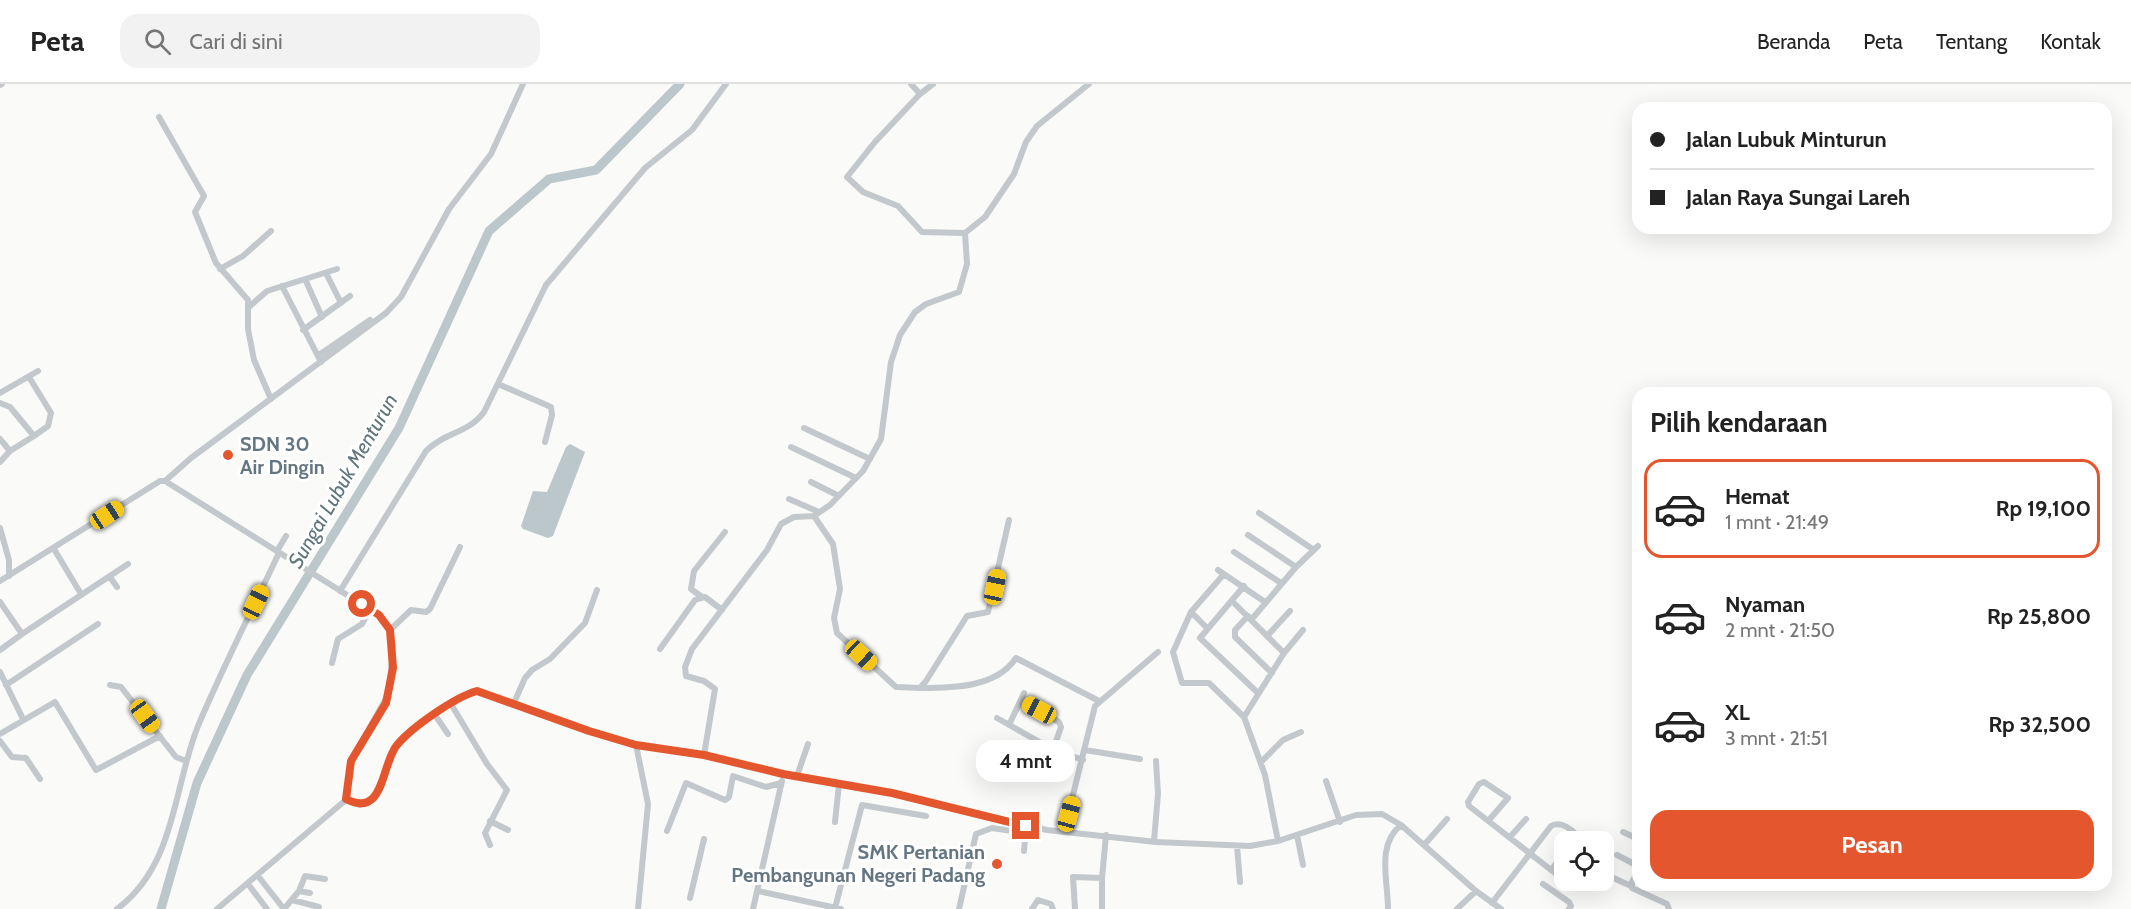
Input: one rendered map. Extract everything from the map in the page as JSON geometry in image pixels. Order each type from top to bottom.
[{"type":"street","points":[[320,359],[386,313],[401,297],[449,209],[491,154],[523,84]]},
{"type":"street","points":[[337,590],[426,451],[439,440],[471,426],[484,412],[546,285],[645,168],[692,130],[726,84]]},
{"type":"street","points":[[910,84],[920,94]]},
{"type":"street","points":[[933,84],[920,94],[847,177],[863,192],[898,206],[922,232],[965,234],[985,217],[1014,174],[1026,142],[1037,126],[1089,84]]},
{"type":"street","points":[[159,117],[204,194],[204,199],[196,207],[195,212],[220,269],[245,296],[250,306],[248,329],[254,360],[271,399]]},
{"type":"street","points":[[220,269],[243,256],[271,231]]},
{"type":"street","points":[[704,755],[715,689],[705,681],[690,678],[684,672],[692,649],[767,550],[781,524],[794,517],[816,514],[839,496],[870,459],[881,439],[891,363],[900,335],[915,312],[926,304],[961,290],[967,264],[965,234]]},
{"type":"street","points":[[250,306],[267,291],[337,269]]},
{"type":"street","points":[[326,273],[341,303]]},
{"type":"street","points":[[305,279],[322,317]]},
{"type":"street","points":[[282,286],[320,359]]},
{"type":"street","points":[[303,330],[350,296]]},
{"type":"street","points":[[0,581],[165,481],[370,320]]},
{"type":"street","points":[[0,393],[38,371]]},
{"type":"street","points":[[0,462],[10,451],[48,426],[51,413],[29,377]]},
{"type":"street","points":[[498,384],[551,407],[552,415],[545,442]]},
{"type":"street","points":[[0,402],[10,407],[34,436]]},
{"type":"street","points":[[804,428],[870,459]]},
{"type":"street","points":[[0,439],[10,451]]},
{"type":"street","points":[[791,447],[856,478]]},
{"type":"street","points":[[165,481],[370,609],[379,615],[390,630],[393,657],[389,693],[351,761],[346,799],[217,909]]},
{"type":"street","points":[[811,482],[839,496]]},
{"type":"street","points":[[789,499],[816,514],[832,544],[840,589],[834,618],[837,633],[896,687],[960,688],[1003,673],[1016,658],[1099,701]]},
{"type":"street","points":[[1258,513],[1316,548],[1235,630],[1235,637],[1272,673]]},
{"type":"street","points":[[920,688],[967,616],[986,614],[990,609],[1009,520]]},
{"type":"street","points":[[0,528],[9,560],[9,576]]},
{"type":"street","points":[[722,610],[691,589],[692,575],[725,532]]},
{"type":"street","points":[[1248,534],[1296,567]]},
{"type":"street","points":[[117,909],[135,892],[164,845],[184,779],[186,760],[214,689],[286,536]]},
{"type":"street","points":[[390,630],[411,610],[426,612],[430,609],[460,547]]},
{"type":"street","points":[[54,549],[81,594]]},
{"type":"street","points":[[1234,552],[1281,583]]},
{"type":"street","points":[[0,650],[128,564]]},
{"type":"street","points":[[1265,602],[1221,572],[1191,612],[1173,652],[1180,681],[1209,683],[1244,717],[1261,762],[1278,841]]},
{"type":"street","points":[[110,577],[117,587]]},
{"type":"street","points":[[1244,586],[1200,635],[1200,640],[1258,693]]},
{"type":"street","points":[[513,705],[525,678],[532,670],[550,659],[585,623],[597,590]]},
{"type":"street","points":[[660,649],[691,603],[702,597]]},
{"type":"street","points":[[0,602],[22,634]]},
{"type":"street","points":[[1232,602],[1284,653]]},
{"type":"street","points":[[332,663],[338,639],[362,624],[370,609]]},
{"type":"street","points":[[1267,636],[1290,611]]},
{"type":"street","points":[[1191,612],[1207,628]]},
{"type":"street","points":[[6,684],[98,624]]},
{"type":"street","points":[[1244,717],[1284,653],[1304,630]]},
{"type":"street","points":[[1064,831],[1083,760],[1092,712],[1099,701],[1158,652]]},
{"type":"street","points":[[0,672],[23,720]]},
{"type":"street","points":[[110,686],[121,687],[176,757],[186,760]]},
{"type":"street","points":[[346,799],[360,805],[375,796],[397,745],[451,704],[477,691],[636,745],[704,755],[1026,826],[1154,841],[1237,846],[1278,841],[1374,813],[1388,816],[1401,825],[1476,891],[1501,909]]},
{"type":"street","points":[[1009,725],[1024,693]]},
{"type":"street","points":[[1021,700],[1059,722],[1060,727],[1053,750]]},
{"type":"street","points":[[0,734],[55,703],[96,770],[160,736]]},
{"type":"street","points":[[451,704],[487,764],[507,790],[484,835],[490,845]]},
{"type":"street","points":[[435,715],[448,734]]},
{"type":"street","points":[[997,717],[1053,750],[1083,760]]},
{"type":"street","points":[[1261,762],[1290,735],[1301,732]]},
{"type":"street","points":[[0,741],[12,757],[26,758],[40,779]]},
{"type":"street","points":[[797,776],[808,744]]},
{"type":"street","points":[[636,745],[648,804],[638,909]]},
{"type":"street","points":[[1085,750],[1140,759]]},
{"type":"street","points":[[1154,841],[1158,794],[1156,761]]},
{"type":"street","points":[[753,909],[783,774]]},
{"type":"street","points":[[667,831],[686,783],[725,800],[729,797],[733,776],[766,787],[781,783]]},
{"type":"street","points":[[1326,782],[1340,822]]},
{"type":"street","points":[[1489,820],[1508,798],[1484,782],[1479,784],[1468,803],[1489,820],[1510,837],[1552,869],[1554,866]]},
{"type":"street","points":[[835,822],[840,784]]},
{"type":"street","points":[[758,891],[838,908],[862,805],[926,816]]},
{"type":"street","points":[[1424,845],[1447,819]]},
{"type":"street","points":[[1510,837],[1526,819]]},
{"type":"street","points":[[490,821],[508,830]]},
{"type":"street","points":[[1492,903],[1554,824],[1568,827],[1573,831]]},
{"type":"street","points":[[1388,909],[1385,856],[1387,842],[1401,825]]},
{"type":"street","points":[[1024,850],[1026,826]]},
{"type":"street","points":[[959,909],[976,834],[988,828],[1025,833]]},
{"type":"street","points":[[1623,832],[1632,836]]},
{"type":"street","points":[[1297,835],[1303,866]]},
{"type":"street","points":[[1102,909],[1106,836]]},
{"type":"street","points":[[690,898],[704,839]]},
{"type":"street","points":[[1237,846],[1240,882]]},
{"type":"street","points":[[1617,855],[1632,863]]},
{"type":"street","points":[[258,876],[284,909],[299,891],[305,876],[325,879]]},
{"type":"street","points":[[1075,909],[1073,877],[1102,878]]},
{"type":"street","points":[[1614,878],[1631,886]]},
{"type":"street","points":[[248,884],[267,909]]},
{"type":"street","points":[[1543,884],[1569,902],[1571,906],[1569,909]]},
{"type":"street","points":[[299,891],[310,893]]},
{"type":"street","points":[[1457,909],[1476,891]]},
{"type":"street","points":[[1641,891],[1667,904],[1668,909]]},
{"type":"street","points":[[292,900],[319,906]]},
{"type":"street","points":[[1032,909],[1038,900],[1051,904],[1053,909]]},
{"type":"shaded area","points":[[570,444],[585,452],[553,536],[548,538],[523,529],[521,526],[533,491],[547,492],[566,447]]},
{"type":"waterway","name":"Sungai Lubuk Menturun","points":[[161,909],[197,783],[247,675],[399,428],[489,231],[549,179],[596,170],[680,84]]},
{"type":"place","name":"SDN 30 Air Dingin","points":[[228,455]]},
{"type":"place","name":"SMK Pertanian Pembangunan Negeri Padang","points":[[997,864]]},
{"type":"route","points":[[362,604],[379,615],[390,630],[393,668],[386,703],[351,761],[346,799],[356,804],[364,804],[375,796],[397,745],[451,704],[477,691],[589,731],[636,745],[644,744],[704,755],[783,774],[892,793],[1026,826]]}]
